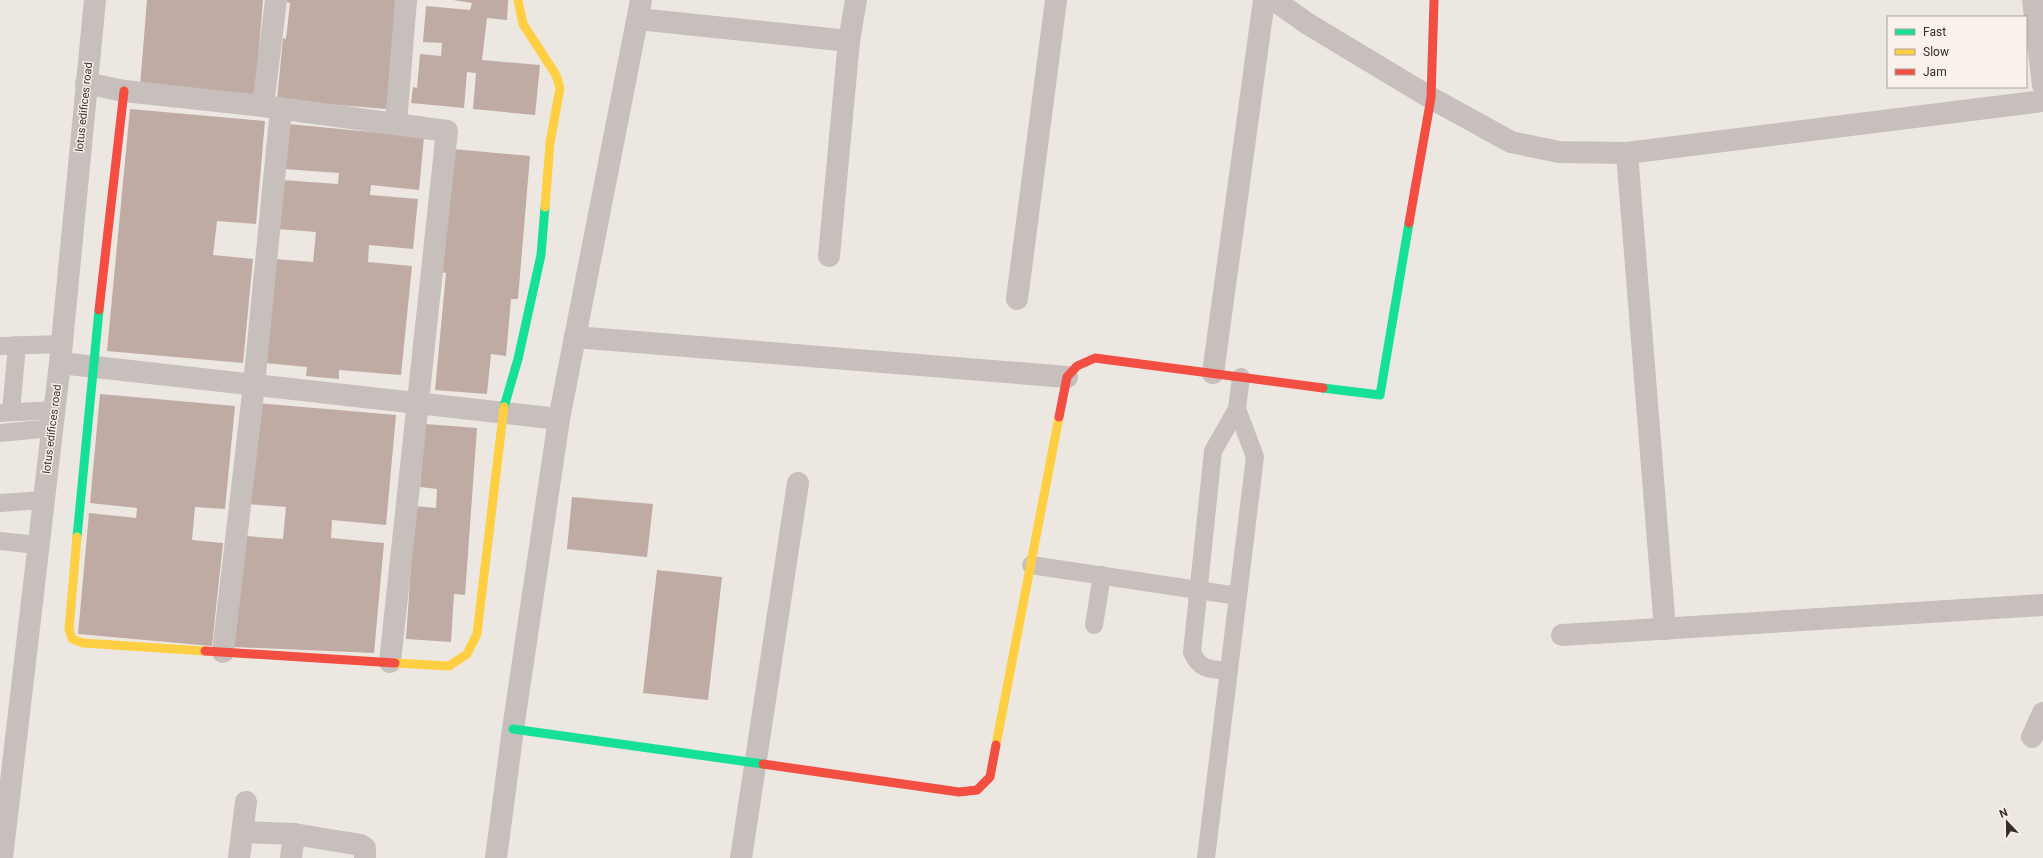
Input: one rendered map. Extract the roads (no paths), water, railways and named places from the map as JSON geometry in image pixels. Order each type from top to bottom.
[{"type":"street","name":"lotus edifices road","points":[[2,858],[53,419],[95,0]]},
{"type":"street","points":[[223,652],[254,385],[272,107],[276,0]]},
{"type":"street","points":[[396,123],[406,0]]},
{"type":"street","points":[[124,91],[93,367],[68,629],[72,639],[82,643],[449,666],[467,654],[477,634],[502,413],[518,358],[541,255],[550,143],[560,88],[556,75],[523,24],[518,0]]},
{"type":"street","points":[[829,256],[849,41],[856,0]]},
{"type":"street","points":[[1016,299],[1056,0]]},
{"type":"street","points":[[1213,373],[1264,0]]},
{"type":"street","points":[[1274,0],[1308,24],[1431,98],[1511,142],[1559,152],[1627,153],[2043,101]]},
{"type":"street","points":[[513,729],[959,792],[977,790],[990,777],[1067,377],[1077,366],[1094,358],[1380,396],[1431,98],[1434,0]]},
{"type":"street","points":[[2033,0],[2043,85]]},
{"type":"street","points":[[496,858],[513,729],[559,419],[639,9],[849,41]]},
{"type":"street","points":[[86,83],[124,91],[272,107],[447,131],[390,662]]},
{"type":"street","points":[[1627,153],[1665,629]]},
{"type":"street","points":[[575,337],[1067,377]]},
{"type":"street","points":[[60,354],[93,367],[559,419]]},
{"type":"street","points":[[741,858],[798,484]]},
{"type":"street","points":[[1562,635],[2043,605]]},
{"type":"street","points":[[2032,737],[2043,713]]},
{"type":"street","points":[[239,858],[246,802]]},
{"type":"street","points":[[242,832],[294,834],[361,846],[365,848],[365,858]]},
{"type":"street","points":[[291,858],[294,834]]},
{"type":"lane","points":[[53,419],[5,413],[8,346],[60,354]]},
{"type":"lane","points":[[1229,671],[1207,669],[1196,662],[1192,652],[1213,451],[1236,409],[1241,377]]},
{"type":"lane","points":[[1206,858],[1255,456],[1236,409]]},
{"type":"lane","points":[[0,433],[53,419]]},
{"type":"lane","points":[[0,503],[43,500]]},
{"type":"lane","points":[[0,541],[38,545]]},
{"type":"lane","points":[[1031,564],[1238,596]]},
{"type":"lane","points":[[1094,625],[1102,576]]}]
